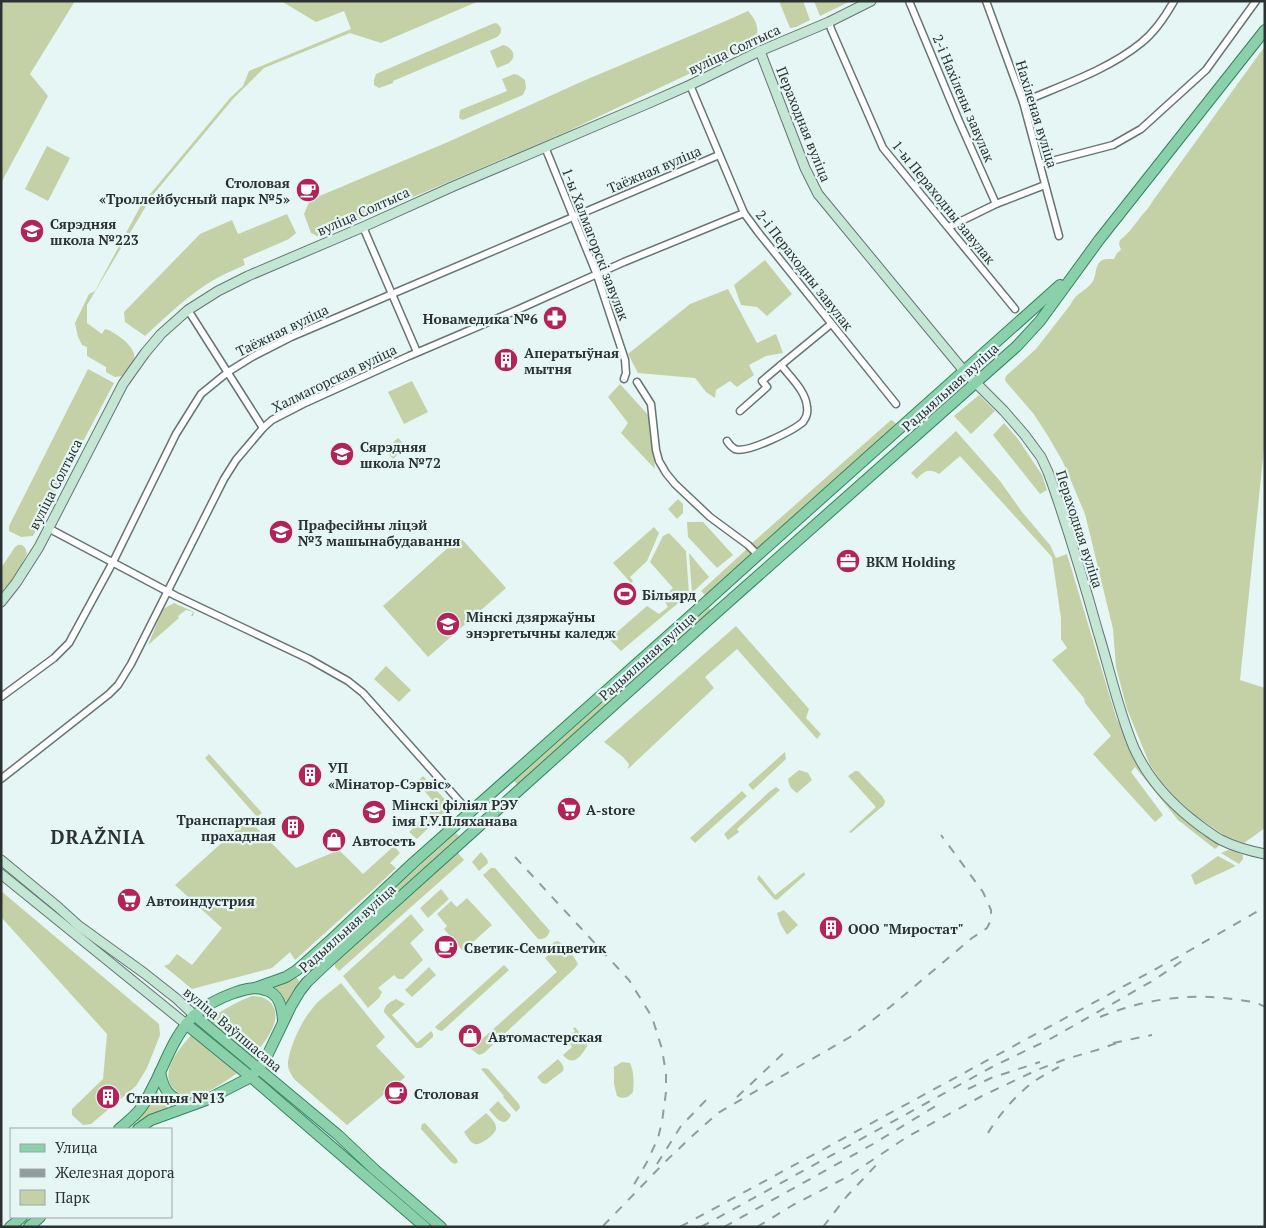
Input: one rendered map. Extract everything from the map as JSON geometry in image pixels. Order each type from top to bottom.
[{"type":"main road","name":"вуліца Солтыса","points":[[1,602],[26,567],[48,528],[122,384],[161,334],[188,310],[236,282],[690,85],[871,1]]},
{"type":"main road","name":"Радыяльная вуліца","points":[[251,1077],[267,1056],[283,1021],[300,990],[307,982],[708,620],[1017,346],[1039,322],[1075,272],[1265,30]]},
{"type":"main road","name":"Пераходная вуліца","points":[[760,51],[805,168],[818,194],[964,371],[1016,424],[1041,457],[1048,472],[1089,601],[1122,718],[1143,764],[1158,786],[1174,804],[1214,836],[1236,846],[1265,854]]},
{"type":"main road","name":"Радыяльная вуліца","points":[[160,1072],[177,1036],[194,1015],[219,999],[286,977],[297,970],[413,863],[1075,272]]},
{"type":"main road","points":[[829,492],[840,504]]},
{"type":"main road","name":"вуліца Ваўпшасава","points":[[1,860],[79,926],[177,999],[338,1135],[441,1227]]},
{"type":"main road","name":"вуліца Ваўпшасава","points":[[1,874],[251,1077],[425,1227]]},
{"type":"main road","points":[[255,988],[267,990],[276,996],[282,1010],[283,1021]]},
{"type":"main road","points":[[160,1072],[165,1090],[171,1096],[177,1100],[194,1104]]},
{"type":"main road","points":[[120,1128],[141,1108],[160,1072]]},
{"type":"main road","points":[[139,1128],[151,1120],[213,1096],[251,1077]]},
{"type":"main road","points":[[10,1227],[21,1218]]},
{"type":"main road","points":[[29,1227],[39,1218]]},
{"type":"street","name":"2-і Нахілены завулак","points":[[909,1],[996,204]]},
{"type":"street","name":"Нахіленая вуліца","points":[[986,1],[1023,102],[1059,236]]},
{"type":"street","points":[[1023,102],[1090,74],[1123,56],[1141,43],[1155,29],[1167,14],[1174,1]]},
{"type":"street","points":[[1040,164],[1113,145],[1141,129],[1206,70],[1256,1]]},
{"type":"street","name":"1-ы Пераходны завулак","points":[[829,22],[883,148],[1015,309]]},
{"type":"street","name":"2-і Пераходны завулак","points":[[690,85],[744,213],[896,404]]},
{"type":"street","name":"1-ы Халмагорскі завулак","points":[[545,147],[597,275],[625,360],[626,373],[624,379]]},
{"type":"street","name":"Таёжная вуліца","points":[[1,697],[54,658],[69,642],[113,562],[176,434],[201,394],[228,372],[252,356],[291,337],[719,155]]},
{"type":"street","points":[[949,227],[996,204],[1045,185]]},
{"type":"street","name":"Халмагорская вуліца","points":[[1,779],[110,694],[118,685],[131,664],[224,480],[236,460],[272,420],[417,352],[744,213]]},
{"type":"street","points":[[363,227],[417,352]]},
{"type":"street","points":[[188,310],[263,428]]},
{"type":"street","points":[[740,411],[767,387],[762,382],[831,324]]},
{"type":"street","points":[[727,441],[735,449],[751,448],[782,435],[802,422],[808,410],[806,402],[802,392],[780,365]]},
{"type":"street","points":[[636,382],[651,404],[656,450],[659,461],[666,473],[710,517],[748,545],[758,555]]},
{"type":"street","points":[[48,528],[168,591],[309,659],[348,681],[363,693],[470,813]]},
{"type":"green space","points":[[1,1],[75,1],[30,74],[48,96],[1,183]]},
{"type":"green space","points":[[281,1],[479,1],[381,43],[350,33],[264,68],[233,99],[152,196],[87,305],[87,323],[102,334],[105,329],[119,336],[129,345],[134,355],[132,363],[122,376],[115,377],[106,372],[106,367],[87,356],[87,347],[82,345],[78,337],[75,323],[89,294],[95,291],[141,205],[230,98],[243,86],[249,71],[351,29],[344,11],[316,22]]},
{"type":"green space","points":[[779,1],[803,1],[810,20],[790,28]]},
{"type":"green space","points":[[814,1],[851,1],[820,16]]},
{"type":"green space","points":[[748,11],[757,25],[757,34],[748,46],[566,132],[319,237],[311,233],[304,214],[310,200]]},
{"type":"green space","points":[[496,23],[500,26],[501,30],[497,37],[393,81],[393,83],[379,88],[374,85],[376,74]]},
{"type":"green space","points":[[503,45],[513,52],[513,58],[509,63],[497,68],[490,51]]},
{"type":"green space","points":[[1265,46],[1265,439],[1240,680],[1265,688],[1265,828],[1244,843],[1225,836],[1196,816],[1176,798],[1150,765],[1127,709],[1116,667],[1113,629],[1085,514],[1063,462],[1048,436],[1033,413],[1005,380],[1006,376],[1036,349],[1075,297],[1094,279],[1100,261],[1114,259],[1121,250],[1120,240],[1149,207]]},
{"type":"green space","points":[[514,74],[525,80],[526,88],[523,95],[463,120],[459,118],[460,110],[507,91],[502,79]]},
{"type":"green space","points":[[47,146],[70,158],[48,201],[25,189]]},
{"type":"green space","points":[[287,214],[296,233],[289,239],[243,259],[245,265],[217,278],[198,290],[145,336],[125,322],[124,312],[200,234],[232,220],[238,234]]},
{"type":"green space","points":[[765,260],[792,294],[767,316],[757,307],[741,305],[734,285]]},
{"type":"green space","points":[[728,289],[757,343],[776,334],[783,353],[766,356],[749,365],[754,375],[737,387],[730,381],[716,390],[715,398],[706,392],[695,378],[638,373],[628,354],[690,304]]},
{"type":"green space","points":[[88,369],[114,383],[33,536],[21,537],[9,531],[9,526]]},
{"type":"green space","points":[[412,381],[428,412],[404,424],[388,392]]},
{"type":"green space","points":[[620,384],[649,416],[655,469],[621,433],[628,423],[608,397]]},
{"type":"green space","points":[[979,395],[995,411],[971,434],[954,416]]},
{"type":"green space","points":[[891,420],[896,423],[885,436],[758,549],[751,544]]},
{"type":"green space","points":[[1004,423],[1018,439],[1042,475],[1047,490],[1040,494],[993,435]]},
{"type":"green space","points":[[956,431],[1000,481],[1022,512],[1050,545],[1056,558],[1067,554],[1116,717],[1138,763],[1218,842],[1219,846],[1215,849],[1178,820],[1135,767],[1131,772],[1163,815],[1155,822],[1093,754],[1111,736],[1085,703],[1084,698],[1052,660],[1067,648],[1061,639],[1061,618],[1052,557],[960,456],[939,474],[927,471],[917,479],[911,473]]},
{"type":"green space","points":[[398,438],[406,446],[393,459],[385,450]]},
{"type":"green space","points":[[678,499],[683,504],[683,513],[677,519],[668,509]]},
{"type":"green space","points":[[687,522],[703,522],[733,555],[717,568],[688,537]]},
{"type":"green space","points":[[654,527],[659,533],[647,561],[630,577],[633,581],[631,583],[613,563]]},
{"type":"green space","points":[[669,533],[686,551],[689,594],[621,651],[609,639],[647,606],[659,614],[668,607],[662,597],[673,588],[650,562],[663,536]]},
{"type":"green space","points":[[460,537],[506,588],[428,657],[383,606]]},
{"type":"green space","points":[[18,545],[23,546],[27,554],[13,580],[1,594],[1,568]]},
{"type":"green space","points":[[748,548],[752,553],[750,558],[706,596],[701,591]]},
{"type":"green space","points":[[689,553],[709,577],[692,593]]},
{"type":"green space","points":[[174,603],[194,612],[193,616],[191,616],[193,612],[186,610],[148,645],[163,609]]},
{"type":"green space","points":[[709,608],[712,612],[518,785],[514,781]]},
{"type":"green space","points":[[736,626],[809,709],[806,718],[821,734],[817,739],[737,649],[705,677],[714,688],[628,769],[629,764],[623,757],[604,742]]},
{"type":"green space","points":[[386,666],[411,690],[399,702],[374,679]]},
{"type":"green space","points":[[785,752],[786,759],[753,790],[748,785]]},
{"type":"green space","points":[[209,754],[262,813],[257,817],[205,758]]},
{"type":"green space","points":[[799,770],[808,773],[812,780],[797,793],[789,784],[788,779]]},
{"type":"green space","points":[[858,771],[885,801],[884,805],[851,833],[849,832],[876,807],[848,776]]},
{"type":"green space","points":[[423,776],[451,806],[417,839],[409,832],[437,806],[417,782]]},
{"type":"green space","points":[[776,787],[780,790],[737,829],[739,832],[728,840],[724,834]]},
{"type":"green space","points":[[742,791],[747,796],[695,843],[690,838]]},
{"type":"green space","points":[[248,819],[296,868],[339,850],[363,874],[394,846],[400,853],[390,863],[396,868],[295,960],[290,952],[272,968],[192,989],[164,966],[169,964],[177,954],[192,965],[222,928],[175,885]]},
{"type":"green space","points":[[456,833],[460,837],[306,975],[302,971]]},
{"type":"green space","points":[[1228,850],[1243,855],[1243,859],[1239,864],[1221,853]]},
{"type":"green space","points":[[481,852],[488,863],[479,871],[472,862]]},
{"type":"green space","points":[[458,853],[464,860],[339,971],[335,967],[335,964]]},
{"type":"green space","points":[[1218,856],[1236,866],[1195,885],[1191,875]]},
{"type":"green space","points":[[491,868],[495,868],[550,931],[546,938],[538,939],[483,875]]},
{"type":"green space","points":[[804,872],[805,875],[777,900],[757,879],[759,875],[775,895]]},
{"type":"green space","points":[[441,889],[449,899],[428,918],[420,908]]},
{"type":"green space","points":[[1,891],[159,1024],[160,1035],[147,1068],[136,1086],[91,1124],[83,1125],[72,1115],[72,1109],[103,1079],[107,1034],[1,917]]},
{"type":"green space","points":[[467,898],[492,925],[463,951],[444,929],[447,926],[437,914],[451,901],[457,907]]},
{"type":"green space","points":[[784,910],[798,925],[787,935],[777,913]]},
{"type":"green space","points":[[411,914],[424,930],[410,943],[423,960],[403,979],[398,979],[394,975],[378,988],[382,992],[379,998],[368,1008],[343,976]]},
{"type":"green space","points":[[558,941],[570,951],[578,964],[484,1053],[479,1055],[471,1049],[557,972],[545,958],[552,952],[549,947]]},
{"type":"green space","points":[[504,965],[509,970],[442,1031],[435,1027]]},
{"type":"green space","points":[[429,967],[436,975],[412,997],[405,990]]},
{"type":"green space","points":[[295,976],[300,982],[287,1003],[280,992],[274,987],[287,982]]},
{"type":"green space","points":[[341,983],[385,1037],[376,1046],[405,1077],[347,1125],[294,1079],[288,1064],[294,1041],[304,1020],[318,1002]]},
{"type":"green space","points":[[252,996],[261,997],[270,1002],[276,1016],[271,1031],[253,1057],[209,1020],[229,1006]]},
{"type":"green space","points":[[396,999],[405,1004],[392,1015],[417,1043],[431,1031],[433,1034],[433,1037],[421,1048],[416,1048],[384,1012],[386,1006]]},
{"type":"green space","points":[[575,1027],[586,1041],[587,1046],[579,1057],[570,1060],[563,1055],[572,1047],[570,1044],[575,1040],[571,1035],[575,1031],[573,1029]]},
{"type":"green space","points":[[191,1035],[237,1073],[209,1091],[189,1096],[174,1089],[168,1076],[172,1061]]},
{"type":"green space","points":[[558,1059],[563,1066],[563,1071],[546,1084],[542,1083],[537,1077]]},
{"type":"green space","points":[[622,1062],[630,1063],[633,1077],[633,1092],[624,1098],[617,1096],[614,1084],[614,1067]]},
{"type":"green space","points":[[481,1069],[488,1069],[519,1104],[520,1108],[516,1112]]},
{"type":"green space","points":[[157,1091],[163,1100],[173,1106],[150,1115],[140,1123],[138,1122],[137,1120],[146,1111]]},
{"type":"green space","points":[[498,1101],[511,1115],[506,1122],[497,1119],[489,1110]]},
{"type":"green space","points":[[486,1113],[494,1122],[495,1131],[484,1141],[477,1144],[473,1143],[464,1132]]},
{"type":"green space","points":[[425,1123],[458,1162],[455,1164],[451,1162],[421,1129],[422,1124]]},
{"type":"railway","points":[[603,1226],[666,1161],[718,1113],[850,1037],[890,1007],[972,938],[987,928],[991,920],[991,910],[983,892],[941,835]]},
{"type":"railway","points":[[515,857],[629,980],[652,1017],[662,1049],[666,1074],[666,1092],[658,1138],[631,1190]]},
{"type":"railway","points":[[680,1227],[1187,952],[1265,907]]},
{"type":"railway","points":[[701,1227],[992,1067],[1052,1038],[1154,980],[1182,961]]},
{"type":"railway","points":[[1100,1017],[1151,1002],[1186,997],[1221,998],[1252,1002],[1265,1007]]},
{"type":"railway","points":[[1113,1043],[1152,1035]]},
{"type":"railway","points":[[757,1227],[793,1205],[847,1177],[907,1137],[982,1096],[1037,1070],[1120,1042]]},
{"type":"railway","points":[[737,1097],[789,1048]]},
{"type":"railway","points":[[968,1089],[991,1078],[1040,1062]]},
{"type":"railway","points":[[988,1133],[1002,1113],[1020,1093],[1035,1081],[1059,1067]]},
{"type":"railway","points":[[657,1164],[681,1126],[710,1096]]},
{"type":"railway","points":[[724,1227],[873,1144],[939,1104]]},
{"type":"railway","points":[[823,1227],[847,1196],[882,1159]]},
{"type":"place","name":"Столовая «Троллейбусный парк №5»","points":[[308,190]]},
{"type":"place","name":"Сярэдняя школа №223","points":[[32,231]]},
{"type":"place","name":"Новамедика №6","points":[[555,318]]},
{"type":"place","name":"Аператыўная мытня","points":[[506,360]]},
{"type":"place","name":"Сярэдняя школа №72","points":[[342,454]]},
{"type":"place","name":"Прафесійны ліцэй №3 машынабудавання","points":[[281,532]]},
{"type":"place","name":"BKM Holding","points":[[848,561]]},
{"type":"place","name":"Більярд","points":[[625,594]]},
{"type":"place","name":"Мінскі дзяржаўны энэргетычны каледж","points":[[448,624]]},
{"type":"place","name":"УП «Мінатор-Сэрвіс»","points":[[310,775]]},
{"type":"place","name":"А-store","points":[[569,809]]},
{"type":"place","name":"Мінскі філіял РЭУ імя Г.У.Пляханава","points":[[374,812]]},
{"type":"place","name":"Транспартная прахадная","points":[[293,827]]},
{"type":"place","name":"Автосеть","points":[[334,840]]},
{"type":"place","name":"Автоиндустрия","points":[[129,900]]},
{"type":"place","name":"ООО \"Миростат\"","points":[[831,928]]},
{"type":"place","name":"Светик-Семицветик","points":[[446,947]]},
{"type":"place","name":"Автомастерская","points":[[470,1036]]},
{"type":"place","name":"Столовая","points":[[396,1093]]},
{"type":"place","name":"Станцыя №13","points":[[108,1097]]},
{"type":"district","name":"DRAŽNIA","points":[[98,836]]}]
